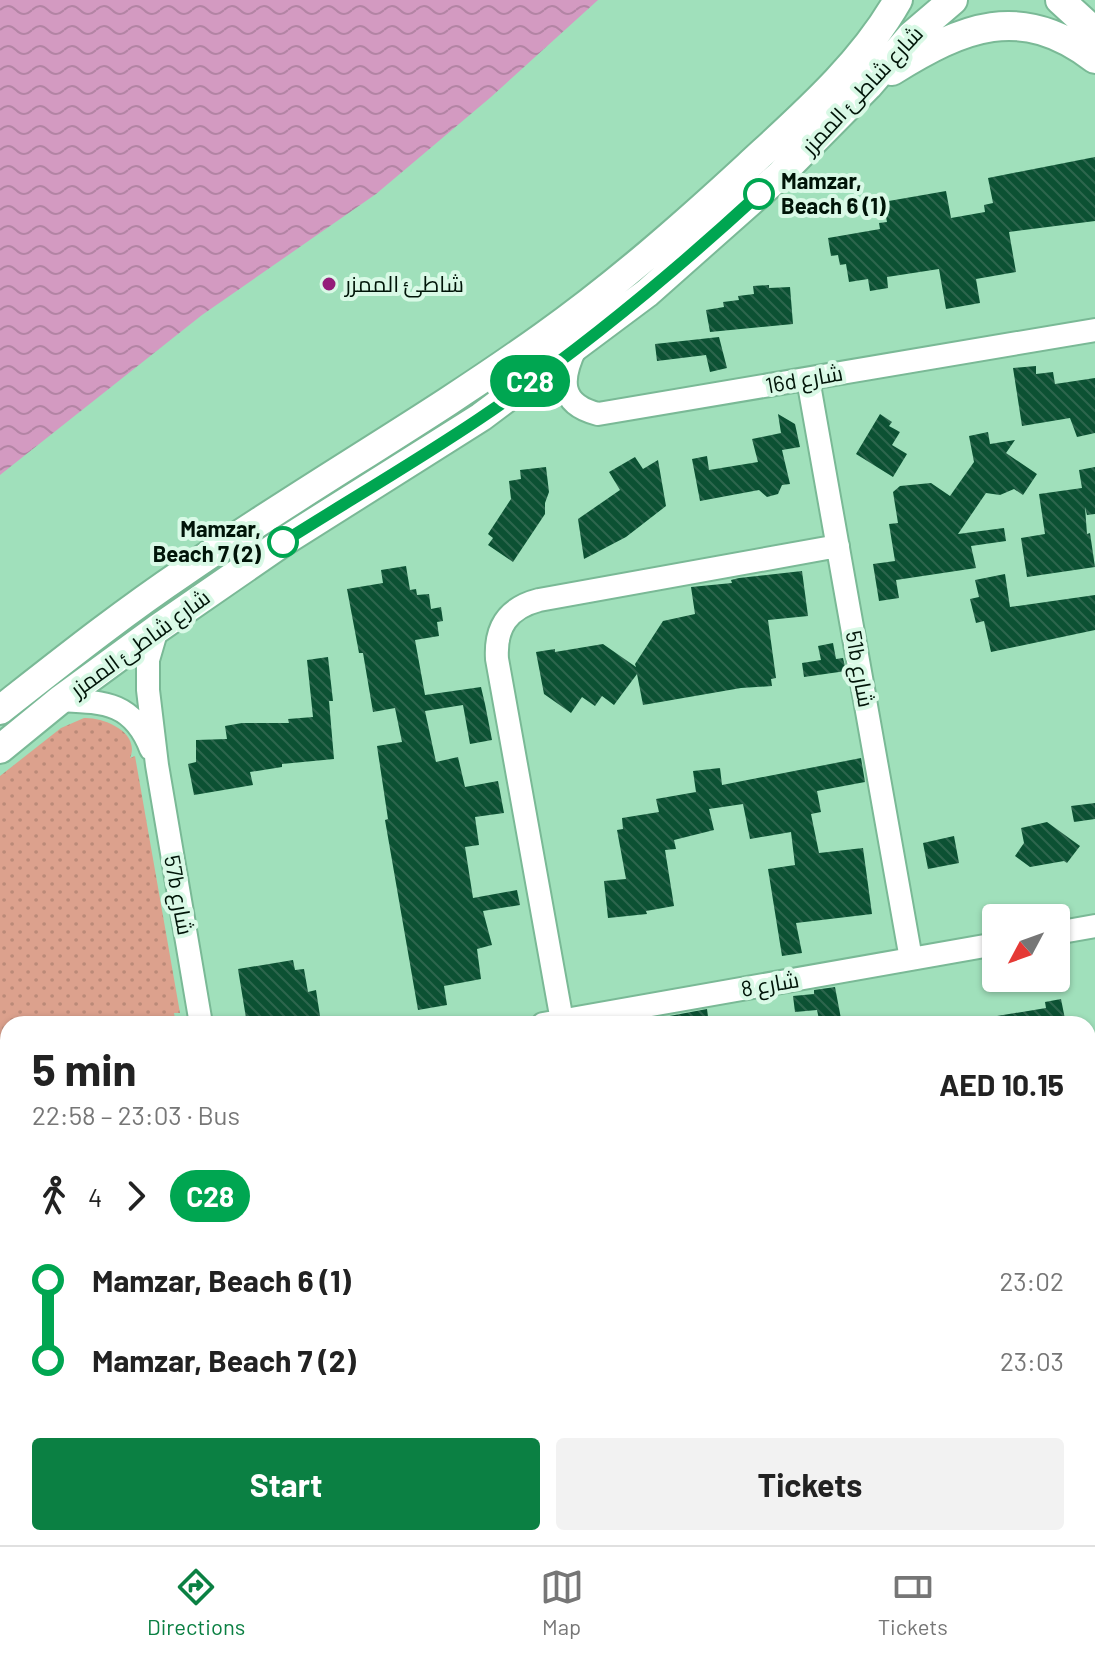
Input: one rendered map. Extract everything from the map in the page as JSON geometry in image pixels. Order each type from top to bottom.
[{"type":"main road","name":"شارع شاطئ الممزر","points":[[0,710],[183,572],[544,336],[620,278],[693,217],[790,126],[864,49],[898,0]]},
{"type":"main road","name":"شارع شاطئ الممزر","points":[[0,749],[60,700],[157,629],[283,542],[472,424],[647,293],[805,150],[868,86],[911,36],[953,0]]},
{"type":"main road","points":[[1060,0],[1095,32]]},
{"type":"main road","points":[[868,86],[954,35],[983,28],[1018,27],[1045,32],[1071,43],[1095,59]]},
{"type":"street","name":"16d شارع","points":[[576,347],[566,367],[564,380],[567,392],[575,403],[598,414],[1095,330]]},
{"type":"street","name":"51b شارع","points":[[808,379],[911,959]]},
{"type":"street","points":[[551,1016],[497,659],[496,643],[500,627],[510,613],[531,602],[838,546]]},
{"type":"street","name":"57b شارع","points":[[157,629],[146,674],[157,765],[200,1016]]},
{"type":"street","name":"57b شارع","points":[[60,700],[96,701],[119,709],[143,731],[157,765]]},
{"type":"street","points":[[1070,930],[1095,926]]},
{"type":"street","name":"شارع 8","points":[[586,1016],[982,946]]},
{"type":"shaded area","points":[[84,718],[92,718],[110,723],[130,741],[130,758],[135,756],[180,1013],[174,1013],[175,1016],[0,1016],[0,776],[61,728]]},
{"type":"water","points":[[0,0],[598,0],[491,97],[376,194],[202,315],[0,475]]},
{"type":"building","points":[[1095,157],[1095,221],[1009,232],[1016,272],[976,279],[980,303],[946,309],[939,269],[887,277],[888,288],[870,291],[868,279],[849,282],[846,264],[840,265],[838,255],[831,256],[828,238],[880,229],[879,223],[887,222],[883,202],[946,191],[951,218],[985,212],[984,205],[993,203],[988,178]]},
{"type":"building","points":[[769,285],[769,288],[790,287],[793,324],[710,332],[706,310],[724,307],[723,302],[739,300],[738,296],[754,294],[753,286]]},
{"type":"building","points":[[719,337],[727,368],[710,372],[706,355],[657,361],[655,344]]},
{"type":"building","points":[[1036,366],[1036,374],[1053,372],[1055,384],[1095,378],[1095,433],[1077,437],[1070,418],[1022,426],[1013,368]]},
{"type":"building","points":[[778,414],[795,424],[800,447],[782,450],[790,484],[782,485],[778,494],[767,497],[759,490],[700,501],[692,459],[707,456],[709,470],[758,462],[752,439],[781,433]]},
{"type":"building","points":[[880,414],[892,422],[889,426],[900,432],[892,445],[907,454],[893,477],[856,454]]},
{"type":"building","points":[[988,432],[990,444],[1015,440],[1006,453],[1037,474],[1023,495],[1014,489],[1000,495],[986,493],[958,534],[1004,528],[1006,541],[971,546],[976,568],[896,580],[899,598],[879,601],[873,564],[895,561],[889,524],[898,523],[893,492],[900,486],[931,483],[950,496],[974,462],[969,436]]},
{"type":"building","points":[[635,457],[643,469],[658,460],[666,506],[626,537],[584,559],[578,519],[620,490],[609,472]]},
{"type":"building","points":[[546,467],[549,492],[545,514],[513,562],[488,545],[493,538],[488,534],[511,499],[509,481],[521,479],[520,470]]},
{"type":"building","points":[[1095,467],[1095,514],[1087,515],[1085,507],[1087,534],[1090,533],[1095,567],[1027,577],[1021,538],[1045,534],[1039,494],[1082,488],[1079,470]]},
{"type":"building","points":[[406,566],[410,590],[416,589],[417,595],[429,594],[431,609],[441,607],[443,621],[437,622],[439,636],[415,640],[425,695],[481,687],[485,704],[492,740],[470,744],[463,705],[425,711],[436,762],[458,757],[465,787],[498,781],[504,813],[475,817],[479,845],[465,847],[473,898],[517,890],[520,905],[483,911],[492,945],[477,949],[481,979],[444,986],[447,1005],[418,1010],[385,820],[388,819],[377,746],[402,742],[395,708],[373,712],[363,653],[359,653],[347,589],[383,583],[381,570]]},
{"type":"building","points":[[802,571],[808,616],[768,620],[776,678],[771,679],[772,686],[741,688],[643,705],[637,674],[614,705],[602,696],[595,706],[582,697],[571,713],[544,694],[536,652],[603,644],[636,667],[663,621],[695,614],[691,587]]},
{"type":"building","points":[[1005,574],[1010,607],[1095,595],[1095,630],[991,652],[984,621],[976,623],[970,599],[979,597],[975,580]]},
{"type":"building","points":[[833,643],[836,659],[843,658],[846,671],[804,677],[802,663],[821,660],[818,646]]},
{"type":"building","points":[[328,657],[333,701],[329,701],[334,759],[282,764],[282,767],[250,772],[253,785],[194,795],[188,764],[196,762],[196,740],[227,739],[225,726],[289,723],[288,719],[313,717],[307,660]]},
{"type":"building","points":[[861,758],[865,782],[817,791],[821,812],[811,814],[819,853],[863,848],[872,914],[796,923],[802,953],[782,956],[768,869],[795,865],[791,832],[750,839],[743,804],[709,809],[714,830],[674,840],[676,849],[665,850],[674,906],[646,911],[647,914],[608,918],[604,881],[626,879],[617,830],[623,829],[622,818],[659,812],[656,799],[696,792],[693,771],[720,768],[722,785]]},
{"type":"building","points":[[1095,803],[1095,819],[1074,822],[1071,806]]},
{"type":"building","points":[[1047,822],[1080,846],[1067,863],[1030,867],[1015,856],[1024,843],[1021,828]]},
{"type":"building","points":[[954,836],[959,863],[928,869],[923,843]]},
{"type":"building","points":[[293,960],[295,970],[304,969],[308,992],[316,990],[320,1016],[246,1016],[238,969]]},
{"type":"building","points":[[835,987],[840,1016],[818,1016],[817,1010],[795,1012],[793,996],[814,994],[814,990]]},
{"type":"building","points":[[1061,999],[1064,1016],[997,1016],[1046,1008],[1045,1002]]},
{"type":"building","points":[[707,1009],[708,1016],[669,1016]]},
{"type":"bus line","name":"C28","points":[[283,542],[452,437],[514,393],[647,293],[759,194]]},
{"type":"place","name":"Mamzar, Beach 6 (1)","points":[[759,194]]},
{"type":"place","name":"شاطئ الممزر","points":[[329,284]]},
{"type":"place","name":"Mamzar, Beach 7 (2)","points":[[283,542]]}]
